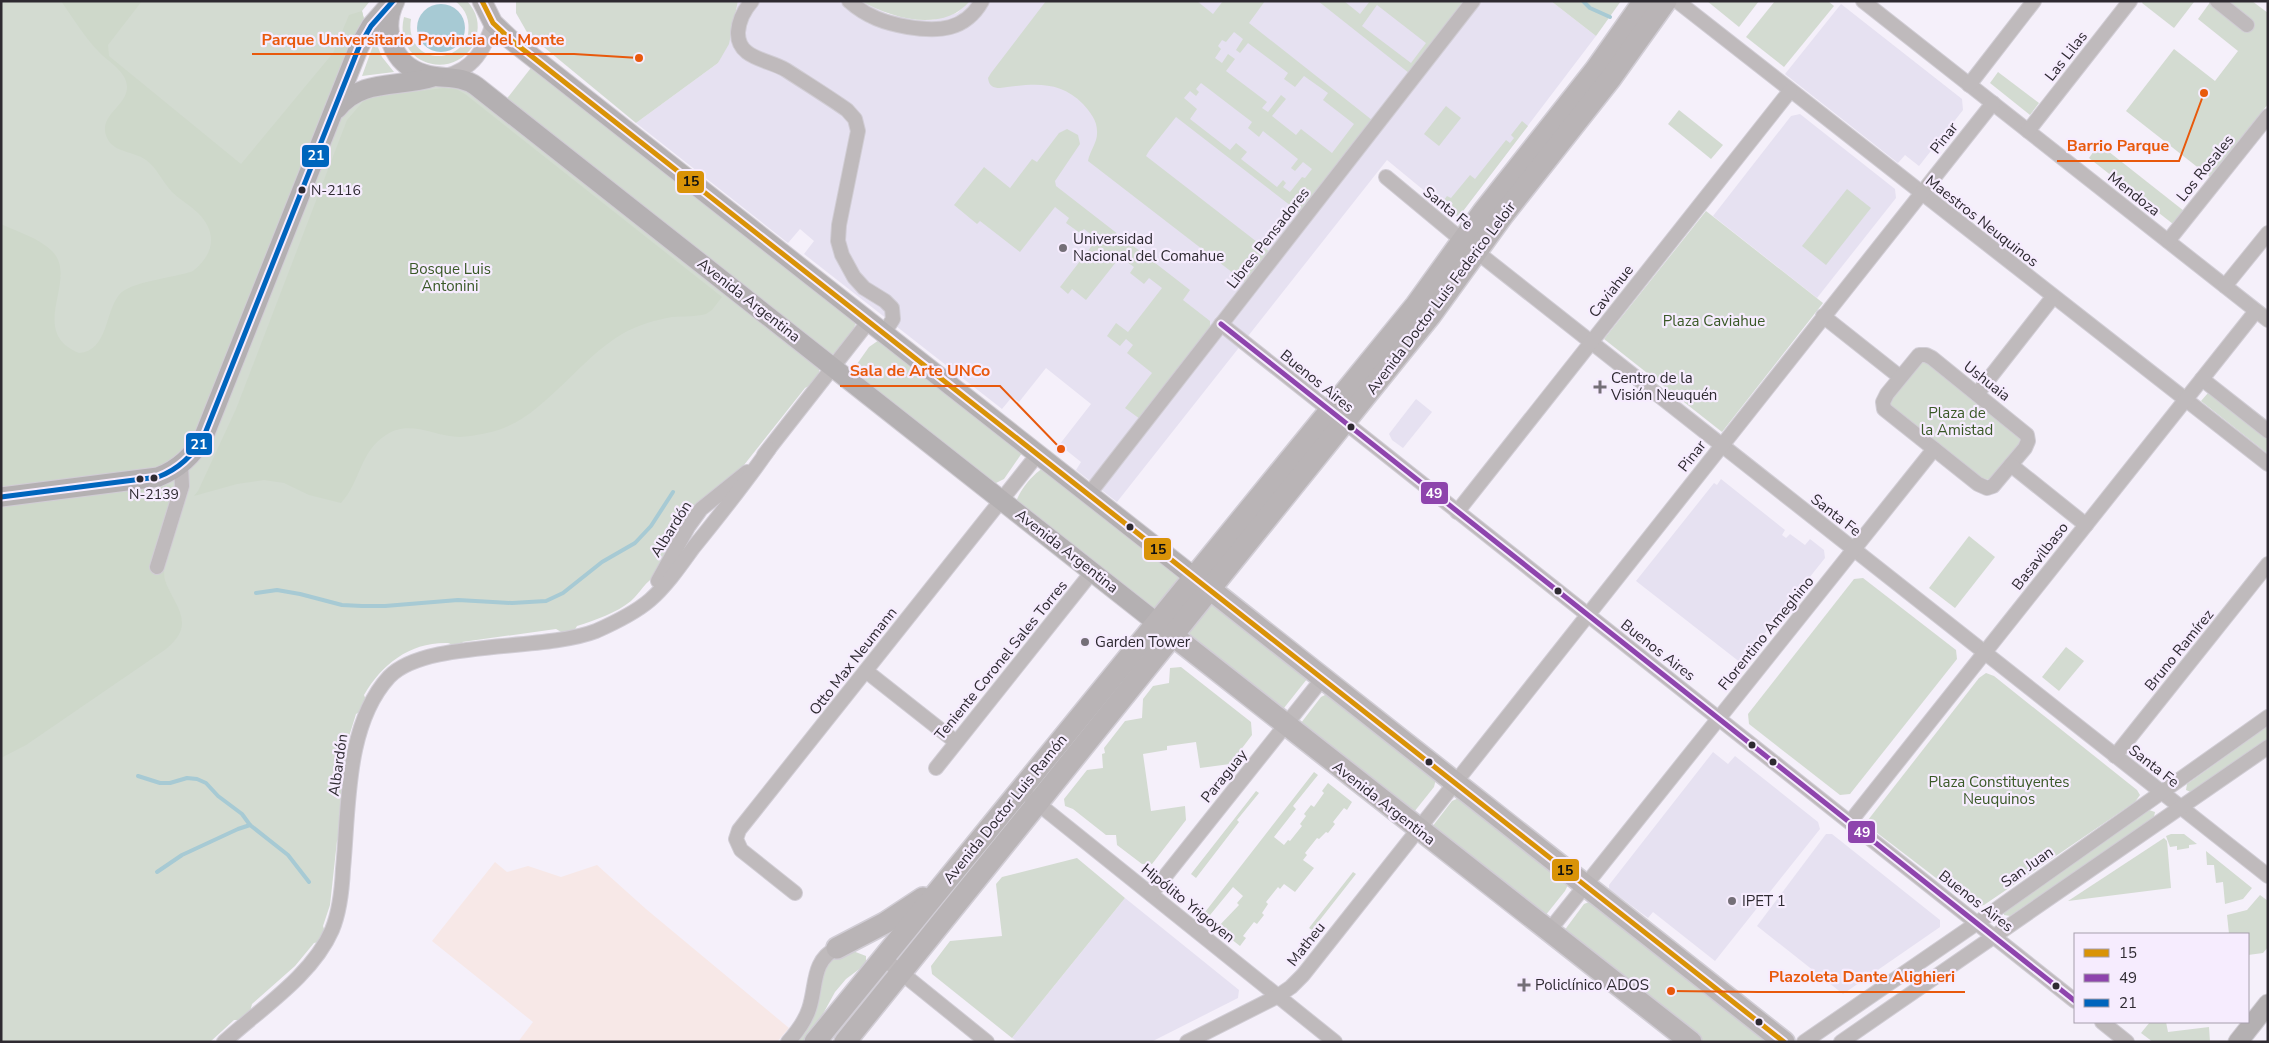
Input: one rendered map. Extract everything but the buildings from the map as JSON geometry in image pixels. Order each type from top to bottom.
[{"type":"main road","name":"Avenida Argentina","points":[[394,1],[388,24],[390,41],[395,52],[406,65],[416,71],[464,79],[476,86],[1548,932],[1691,1042]]},
{"type":"main road","points":[[1,497],[149,479],[166,474],[181,465],[193,453],[204,436],[366,33],[376,19],[394,1]]},
{"type":"main road","points":[[482,1],[493,23],[511,40],[1784,1042]]},
{"type":"main road","points":[[493,23],[498,1]]},
{"type":"main road","points":[[498,1],[499,18],[511,40]]},
{"type":"main road","name":"Avenida Doctor Luis Federico Leloir","points":[[1194,577],[1430,316],[1470,246],[1644,1]]},
{"type":"main road","name":"Avenida Doctor Luis Federico Leloir","points":[[1470,246],[1611,78],[1666,1]]},
{"type":"main road","points":[[332,116],[351,95],[366,87],[416,82],[440,76]]},
{"type":"main road","name":"Avenida Doctor Luis Federico Leloir","points":[[1211,590],[1337,418]]},
{"type":"main road","name":"Avenida Doctor Luis Ramón","points":[[845,1042],[1038,804],[1165,630],[1194,577]]},
{"type":"main road","name":"Avenida Doctor Luis Ramón","points":[[815,1042],[1021,790],[1165,630],[1211,590]]},
{"type":"main road","points":[[837,948],[898,915],[926,896],[955,871]]},
{"type":"main road","points":[[837,948],[858,946],[870,950],[883,958]]},
{"type":"main road","points":[[2238,1042],[2268,1004]]},
{"type":"street","points":[[752,1],[739,23],[739,41],[745,51],[783,68],[847,110],[855,119],[858,139],[839,225],[838,241],[842,255],[854,277],[864,288],[885,301],[892,308],[893,319],[884,333]]},
{"type":"street","points":[[849,1],[864,13],[883,22],[938,30],[957,26],[966,20],[982,1]]},
{"type":"street","name":"Libres Pensadores","points":[[1089,494],[1473,1]]},
{"type":"street","name":"Maestros Neuquinos","points":[[1677,1],[2268,464]]},
{"type":"street","name":"Mendoza","points":[[1863,1],[2268,320]]},
{"type":"street","points":[[1969,84],[2034,1]]},
{"type":"street","name":"Las Lilas","points":[[2028,131],[2130,1]]},
{"type":"street","points":[[2217,1],[2247,25]]},
{"type":"street","points":[[440,76],[463,70],[476,60],[485,46],[493,23]]},
{"type":"street","name":"Caviahue","points":[[1457,512],[1790,91]]},
{"type":"street","name":"Pinar","points":[[1417,828],[1992,103]]},
{"type":"street","name":"Los Rosales","points":[[2168,241],[2268,116]]},
{"type":"street","name":"Santa Fe","points":[[1386,177],[1853,550],[2268,876]]},
{"type":"street","points":[[2225,286],[2268,233]]},
{"type":"street","points":[[1977,394],[2053,297]]},
{"type":"street","name":"Basavilbaso","points":[[1850,822],[2256,311]]},
{"type":"street","points":[[1823,316],[1900,377]]},
{"type":"street","name":"Albardón","points":[[224,1042],[306,969],[318,954],[331,931],[341,895],[356,746],[369,707],[390,676],[406,664],[422,658],[567,639],[598,630],[648,601],[662,587],[742,487],[769,449],[869,321]]},
{"type":"street","name":"Buenos Aires","points":[[1221,324],[1337,418],[2074,1000]]},
{"type":"street","name":"Ushuaia","points":[[1926,355],[1977,394],[2027,435],[2027,445],[1996,485],[1990,488],[1984,487],[1934,449],[1886,411],[1883,406],[1884,398],[1916,357],[1926,355]]},
{"type":"street","points":[[2202,379],[2268,431]]},
{"type":"street","name":"Florentino Ameghino","points":[[1548,932],[1934,449]]},
{"type":"street","name":"Otto Max Neumann","points":[[795,893],[746,855],[736,839],[739,830],[1038,454]]},
{"type":"street","points":[[157,567],[181,489],[181,465]]},
{"type":"street","points":[[2012,465],[2086,525]]},
{"type":"street","name":"Bruno Ramírez","points":[[2115,756],[2268,564]]},
{"type":"street","name":"Teniente Coronel Sales Torres","points":[[936,768],[1092,572]]},
{"type":"street","points":[[866,671],[956,742]]},
{"type":"street","name":"Paraguay","points":[[1151,894],[1323,678]]},
{"type":"street","name":"San Juan","points":[[1804,1042],[1977,923],[2268,717]]},
{"type":"street","points":[[1841,1042],[2268,748]]},
{"type":"street","name":"Hipólito Yrigoyen","points":[[1021,790],[1335,1042]]},
{"type":"street","name":"Matheu","points":[[1187,1042],[1278,996],[1291,987],[1303,975],[1417,828]]},
{"type":"street","points":[[788,1042],[807,1017],[820,962],[828,953],[837,948]]},
{"type":"street","points":[[883,958],[987,1042]]},
{"type":"street","points":[[2103,1023],[2127,1042]]},
{"type":"shaded area","name":"Universidad Nacional del Comahue","points":[[738,1],[861,1],[888,14],[918,20],[932,20],[957,13],[970,1],[1551,1],[1596,36],[1460,215],[1455,216],[1387,160],[1117,502],[1076,470],[1081,462],[1066,450],[1062,454],[1056,449],[1091,404],[1046,368],[1019,402],[1012,397],[1002,409],[804,254],[814,241],[800,229],[788,243],[636,123],[718,63],[732,33]]},
{"type":"shaded area","points":[[1841,4],[1962,99],[1963,110],[1919,166],[1905,155],[1898,163],[1785,74]]},
{"type":"shaded area","points":[[1800,114],[1895,189],[1896,198],[1817,298],[1713,216],[1791,116]]},
{"type":"shaded area","points":[[1416,399],[1432,412],[1403,448],[1392,440],[1389,434]]},
{"type":"shaded area","points":[[1721,479],[1785,530],[1782,535],[1786,538],[1790,534],[1805,545],[1810,539],[1824,550],[1825,558],[1741,663],[1636,581],[1714,483],[1717,485]]},
{"type":"shaded area","points":[[1713,752],[1728,764],[1735,756],[1818,822],[1820,829],[1715,961],[1653,912],[1648,918],[1609,889],[1609,885]]},
{"type":"shaded area","points":[[1826,834],[1832,834],[1940,920],[1940,927],[1843,994],[1757,926]]},
{"type":"shaded area","points":[[495,862],[507,872],[528,866],[561,877],[597,865],[646,909],[789,1028],[777,1042],[518,1042],[533,1022],[432,941]]},
{"type":"shaded area","points":[[1125,898],[1239,990],[1238,998],[1151,1042],[1018,1042],[1012,1038]]},
{"type":"green space","points":[[1,1],[370,1],[362,11],[365,23],[326,113],[364,94],[453,84],[467,88],[819,369],[815,380],[805,388],[744,465],[696,504],[661,560],[662,567],[657,576],[650,580],[631,601],[606,616],[577,626],[574,631],[563,633],[556,629],[462,642],[466,645],[459,646],[448,643],[421,646],[398,657],[379,674],[364,695],[366,700],[361,711],[356,714],[347,743],[340,819],[344,823],[343,834],[337,841],[330,905],[323,926],[325,932],[319,942],[314,943],[295,966],[252,1004],[250,1012],[241,1020],[234,1020],[210,1042],[1,1042]]},
{"type":"green space","points":[[61,1],[142,1],[108,45],[109,56],[241,164],[333,53],[349,15],[362,11],[365,23],[196,438],[166,467],[1,490],[1,224],[41,242],[52,251],[59,263],[61,276],[56,304],[56,332],[64,343],[79,353],[88,351],[96,345],[105,330],[114,302],[125,290],[143,283],[193,271],[205,258],[211,243],[209,228],[204,221],[195,210],[172,192],[150,163],[110,143],[105,130],[106,124],[125,95],[127,88],[124,77],[89,41]]},
{"type":"green space","points":[[455,1],[467,1],[473,9],[478,23],[476,38],[468,35],[467,16]]},
{"type":"green space","points":[[516,1],[738,1],[729,44],[718,63],[636,123],[528,34],[516,13]]},
{"type":"green space","points":[[861,1],[970,1],[959,11],[946,17],[932,20],[917,20],[888,13]]},
{"type":"green space","points":[[1046,1],[1197,1],[1213,14],[1223,1],[1265,1],[1249,23],[1372,120],[1300,213],[1176,117],[1149,151],[1146,156],[1270,252],[1246,283],[1088,161],[1096,139],[1097,127],[1091,113],[1074,96],[1064,90],[1044,85],[995,88],[990,85],[988,78]],"holes":[[[1234,32],[1243,39],[1236,50],[1240,53],[1248,43],[1288,73],[1284,79],[1295,87],[1304,76],[1328,93],[1323,100],[1354,124],[1332,153],[1301,129],[1296,135],[1272,116],[1286,99],[1281,95],[1268,112],[1262,108],[1267,102],[1226,71],[1235,59],[1228,54],[1222,63],[1215,58],[1221,49],[1218,46],[1222,40],[1226,42]],[[1201,83],[1252,122],[1248,128],[1259,137],[1263,131],[1298,159],[1291,168],[1295,171],[1303,162],[1312,169],[1305,178],[1302,177],[1290,192],[1283,187],[1286,183],[1283,180],[1277,187],[1241,159],[1247,152],[1236,143],[1230,150],[1190,119],[1197,109],[1184,98],[1190,91],[1196,96],[1199,92],[1196,89]]]},
{"type":"green space","points":[[1318,1],[1344,1],[1360,14],[1370,1],[1465,1],[1409,73]],"holes":[[[1377,5],[1426,43],[1411,63],[1362,26]]]},
{"type":"green space","points":[[1551,1],[1621,1],[1596,36]]},
{"type":"green space","points":[[1707,1],[1759,1],[1739,27]]},
{"type":"green space","points":[[1775,1],[1828,1],[1834,6],[1784,67],[1746,37]]},
{"type":"green space","points":[[2143,1],[2194,2],[2174,28],[2142,3]]},
{"type":"green space","points":[[2211,1],[2252,1],[2268,13],[2268,104],[2210,177],[2126,111],[2174,49],[2215,81],[2238,51],[2198,19]]},
{"type":"green space","points":[[404,17],[411,19],[411,31],[414,42],[428,54],[437,56],[447,55],[465,42],[473,46],[462,57],[450,63],[437,65],[425,62],[414,55],[407,45],[403,32]]},
{"type":"green space","points":[[375,40],[382,57],[394,72],[362,76]]},
{"type":"green space","points":[[534,64],[856,323],[853,330],[835,353],[831,355],[505,101]]},
{"type":"green space","points":[[1998,72],[2039,103],[2030,115],[1990,83]]},
{"type":"green space","name":"Bosque Luis Antonini","points":[[444,88],[456,89],[465,94],[722,297],[712,310],[706,314],[659,320],[640,325],[622,334],[592,356],[535,410],[504,428],[460,437],[414,429],[395,430],[377,442],[365,458],[352,486],[341,503],[309,495],[284,483],[264,480],[237,484],[194,496],[236,409],[347,120],[366,98]]},
{"type":"green space","points":[[1446,106],[1461,118],[1439,146],[1424,134]]},
{"type":"green space","points":[[1679,110],[1723,145],[1711,159],[1668,124]]},
{"type":"green space","points":[[1522,121],[1528,126],[1460,215],[1455,216],[1441,204],[1447,196],[1451,198],[1470,175],[1475,179],[1506,140],[1510,143],[1514,138],[1511,135]]},
{"type":"green space","points":[[1067,129],[1078,135],[1080,144],[1055,181],[1056,186],[1190,290],[1183,300],[1210,321],[1210,328],[1140,419],[1125,408],[1152,373],[1127,353],[1133,345],[1126,339],[1120,346],[1107,336],[1116,323],[1128,332],[1162,288],[1149,278],[1144,284],[1130,273],[1134,267],[1120,257],[1086,300],[1072,289],[1068,294],[1060,287],[1097,239],[1084,229],[1080,233],[1066,223],[1069,218],[1055,207],[1020,252],[980,221],[977,224],[954,205],[984,167],[1010,188],[1032,159],[1037,162],[1059,133]]},
{"type":"green space","points":[[2099,144],[2184,211],[2173,224],[2089,158]]},
{"type":"green space","points":[[1847,189],[1871,208],[1826,265],[1802,246]]},
{"type":"green space","name":"Plaza Caviahue","points":[[1706,211],[1823,303],[1722,432],[1604,339]]},
{"type":"green space","points":[[879,340],[1022,453],[1004,479],[994,484],[852,371],[869,347]]},
{"type":"green space","name":"Plaza de la Amistad","points":[[1926,361],[2021,436],[2019,444],[1990,480],[1982,478],[1891,406],[1891,400],[1919,363]]},
{"type":"green space","points":[[2208,393],[2268,440],[2268,454],[2201,401]]},
{"type":"green space","points":[[1042,469],[1181,577],[1155,613],[1016,503],[1026,484]]},
{"type":"green space","points":[[162,483],[170,485],[174,490],[164,572],[167,585],[178,606],[182,623],[175,641],[26,745],[1,758],[1,502]]},
{"type":"green space","points":[[1969,536],[1995,557],[1955,608],[1929,588]]},
{"type":"green space","points":[[1863,578],[1956,650],[1957,659],[1850,794],[1840,795],[1749,724],[1748,714],[1854,579]]},
{"type":"green space","points":[[1211,604],[1214,604],[1307,679],[1284,708],[1281,710],[1188,636],[1188,632]]},
{"type":"green space","points":[[2066,647],[2084,661],[2059,691],[2042,677]]},
{"type":"green space","points":[[1181,667],[1251,722],[1252,735],[1230,764],[1200,768],[1196,742],[1167,746],[1167,750],[1143,754],[1151,811],[1185,806],[1186,820],[1152,864],[1142,864],[1117,845],[1116,835],[1106,835],[1073,809],[1065,806],[1064,799],[1087,770],[1103,768],[1102,754],[1105,753],[1104,748],[1125,721],[1142,718],[1143,699],[1153,686],[1169,683],[1170,668]]},
{"type":"green space","name":"Plaza Constituyentes Neuquinos","points":[[1986,673],[1994,676],[2137,790],[2140,795],[2135,802],[1984,905],[1974,907],[1872,829],[1868,820],[1979,678]]},
{"type":"green space","points":[[1327,694],[1436,779],[1434,787],[1414,812],[1301,723],[1321,697]]},
{"type":"green space","points":[[2268,726],[2268,739],[2193,793],[2186,790],[2187,784]]},
{"type":"green space","points":[[1314,772],[1318,775],[1293,806],[1296,809],[1274,837],[1284,845],[1288,840],[1290,841],[1302,826],[1300,824],[1306,816],[1304,814],[1311,805],[1314,807],[1324,793],[1322,791],[1328,783],[1352,802],[1347,810],[1344,808],[1333,822],[1335,824],[1328,833],[1326,832],[1319,839],[1317,838],[1305,853],[1307,855],[1303,860],[1314,868],[1295,892],[1284,884],[1280,889],[1278,887],[1266,902],[1268,904],[1262,913],[1264,915],[1257,924],[1254,922],[1243,936],[1246,938],[1240,946],[1217,928],[1239,905],[1237,903],[1243,896],[1233,887],[1206,920],[1202,916]]},
{"type":"green space","points":[[1256,791],[1259,793],[1237,820],[1239,822],[1196,878],[1191,874]]},
{"type":"green space","points":[[1461,797],[1568,885],[1545,916],[1432,827],[1452,801]]},
{"type":"green space","points":[[2149,810],[2155,812],[2154,817],[2010,916],[2004,915],[2004,912]]},
{"type":"green space","points":[[2184,834],[2197,844],[2189,845],[2189,848],[2177,850],[2177,846],[2170,847],[2166,836]]},
{"type":"green space","points":[[2164,838],[2167,841],[2171,888],[2068,901]]},
{"type":"green space","points":[[2206,851],[2252,888],[2243,899],[2225,904],[2223,882],[2216,883],[2214,865],[2207,865]]},
{"type":"green space","points":[[1077,858],[1125,898],[1012,1038],[932,974],[931,966],[950,941],[1002,936],[996,884],[1002,877]]},
{"type":"green space","points":[[1353,872],[1356,874],[1312,930],[1309,928]]},
{"type":"green space","points":[[2260,895],[2268,901],[2268,947],[2263,953],[2249,955],[2249,933],[2229,933],[2227,915],[2247,910]]},
{"type":"green space","points":[[1594,902],[1774,1042],[1699,1042],[1564,931],[1584,904]]},
{"type":"green space","points":[[853,951],[866,956],[866,964],[846,979],[835,992],[818,1023],[804,1042],[796,1042],[815,1013],[825,967],[834,957]]},
{"type":"green space","points":[[2149,1023],[2166,1023],[2168,1032],[2209,1027],[2210,1042],[2153,1042],[2141,1033]]},
{"type":"water","points":[[436,4],[446,4],[455,8],[461,14],[464,19],[464,37],[455,48],[446,52],[436,52],[427,48],[421,42],[417,33],[417,23],[421,14],[427,8]]},
{"type":"waterway","points":[[1583,1],[1590,8],[1610,17]]},
{"type":"waterway","points":[[256,593],[277,590],[342,605],[362,606],[458,600],[512,603],[546,601],[563,593],[602,562],[635,543],[651,526],[673,492]]},
{"type":"waterway","points":[[138,776],[160,783],[170,783],[187,778],[197,779],[206,783],[218,796],[242,814],[250,825],[288,855],[309,882]]},
{"type":"waterway","points":[[157,872],[182,855],[250,825]]},
{"type":"transit line","name":"21","points":[[1,497],[158,477],[179,466],[195,450],[204,436],[359,47],[371,26],[393,1]]},
{"type":"transit line","name":"15","points":[[482,1],[493,23],[511,40],[1784,1042]]},
{"type":"transit line","name":"49","points":[[1221,324],[2074,1000]]},
{"type":"place","name":"Parque Universitario Provincia del Monte","points":[[639,58]]},
{"type":"place","name":"Barrio Parque","points":[[2204,93]]},
{"type":"place","name":"N-2116","points":[[302,190]]},
{"type":"place","name":"Universidad Nacional del Comahue","points":[[1063,248]]},
{"type":"place","name":"Centro de la Visión Neuquén","points":[[1600,387]]},
{"type":"place","name":"Sala de Arte UNCo","points":[[1061,449]]},
{"type":"place","name":"N-2139","points":[[154,478]]},
{"type":"place","name":"Garden Tower","points":[[1085,642]]},
{"type":"place","name":"IPET 1","points":[[1732,901]]},
{"type":"place","name":"Policlínico ADOS","points":[[1524,985]]},
{"type":"place","name":"Plazoleta Dante Alighieri","points":[[1671,991]]}]
